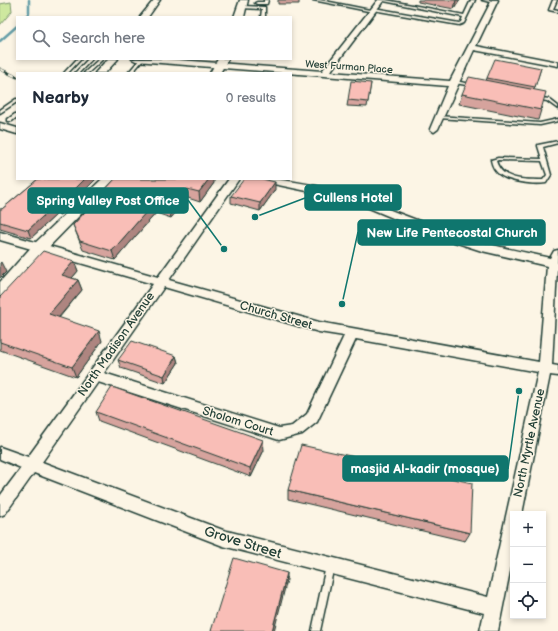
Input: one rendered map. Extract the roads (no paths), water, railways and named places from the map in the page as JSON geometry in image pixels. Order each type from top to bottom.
[{"type":"main road","points":[[239,16],[243,3]]},
{"type":"main road","points":[[0,292],[40,248],[108,180]]},
{"type":"street","points":[[145,16],[157,0]]},
{"type":"street","points":[[324,74],[381,0]]},
{"type":"street","points":[[434,129],[470,48],[494,1]]},
{"type":"street","points":[[470,48],[558,64]]},
{"type":"street","points":[[102,72],[112,60]]},
{"type":"street","name":"West Furman Place","points":[[142,60],[454,83]]},
{"type":"street","points":[[0,126],[12,127]]},
{"type":"street","points":[[0,137],[12,127]]},
{"type":"street","name":"North Madison Avenue","points":[[0,509],[233,180]]},
{"type":"street","points":[[269,180],[333,193],[480,246],[556,259]]},
{"type":"street","name":"Church Street","points":[[0,236],[319,327],[558,371]]},
{"type":"street","name":"North Myrtle Avenue","points":[[515,511],[545,368],[556,259]]},
{"type":"street","name":"Sholom Court","points":[[94,375],[279,434],[293,433],[312,418],[352,334]]},
{"type":"street","name":"Grove Street","points":[[0,453],[223,538],[494,607]]},
{"type":"street","points":[[489,631],[510,532]]},
{"type":"lane","points":[[243,3],[266,3],[266,0]]},
{"type":"lane","points":[[315,0],[459,24],[462,23],[473,0]]},
{"type":"lane","points":[[381,0],[465,16]]},
{"type":"lane","points":[[484,0],[494,1]]},
{"type":"lane","points":[[555,0],[551,10],[558,11]]},
{"type":"lane","points":[[243,3],[264,8],[262,16]]},
{"type":"lane","points":[[67,72],[78,60]]},
{"type":"lane","points":[[77,72],[89,60]]},
{"type":"lane","points":[[87,72],[100,60]]},
{"type":"lane","points":[[97,72],[111,60]]},
{"type":"lane","points":[[131,72],[142,60]]},
{"type":"lane","points":[[454,83],[478,86]]},
{"type":"lane","points":[[533,97],[548,100],[558,108]]},
{"type":"lane","points":[[0,112],[16,101]]},
{"type":"lane","points":[[12,127],[16,117]]},
{"type":"lane","points":[[439,117],[540,124],[558,120]]},
{"type":"lane","points":[[544,160],[498,159],[493,160],[493,162],[498,172],[516,181],[544,182],[549,175],[540,146],[558,142]]},
{"type":"lane","points":[[316,631],[330,566]]},
{"type":"waterway","points":[[26,16],[29,13],[29,0]]},
{"type":"waterway","points":[[0,41],[16,27]]},
{"type":"railway","points":[[0,69],[16,77]]},
{"type":"place","name":"Cullens Hotel","points":[[255,217]]},
{"type":"place","name":"Spring Valley Post Office","points":[[224,249]]},
{"type":"place","name":"New Life Pentecostal Church","points":[[342,304]]},
{"type":"place","name":"masjid Al-kadir (mosque)","points":[[519,391]]}]
